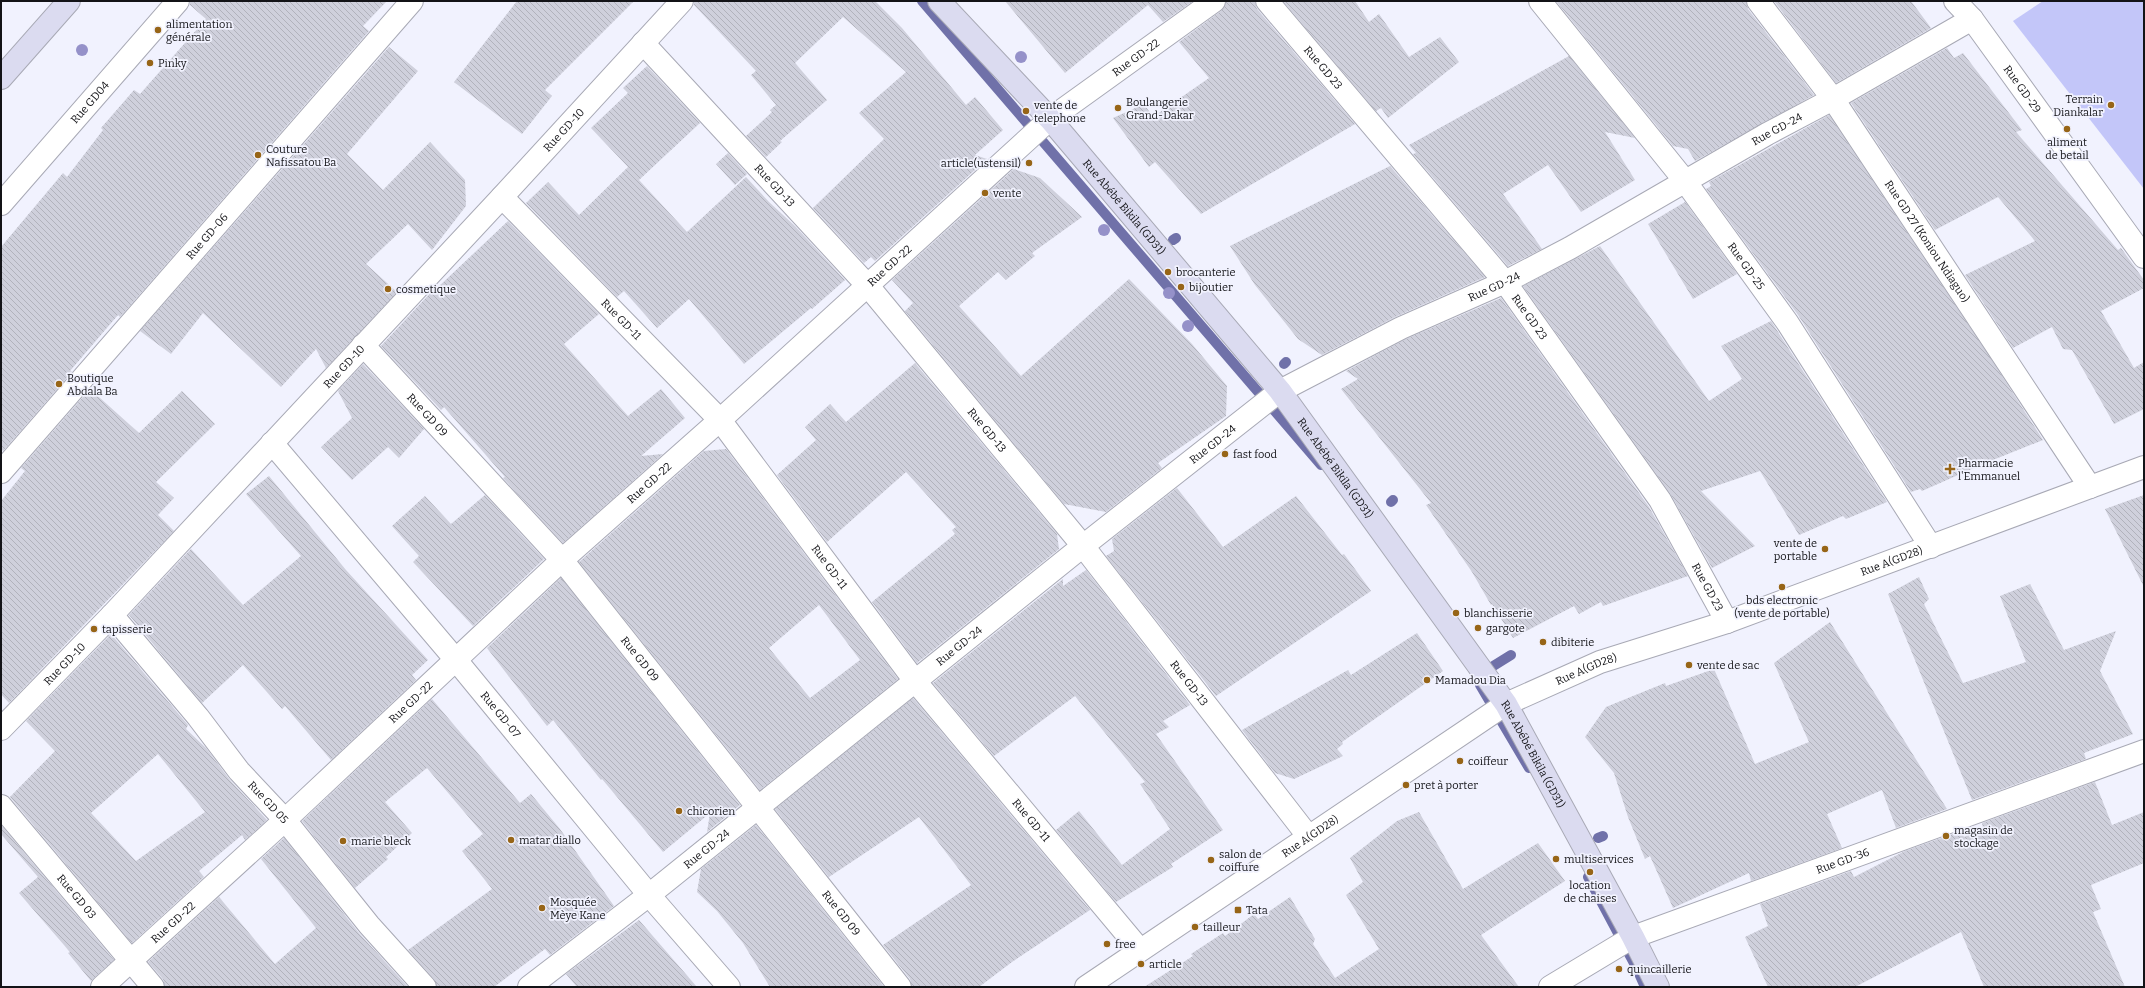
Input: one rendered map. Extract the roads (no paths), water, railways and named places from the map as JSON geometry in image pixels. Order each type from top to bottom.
[{"type":"main road","points":[[1,78],[70,1]]},
{"type":"main road","name":"Rue Abébé Bikila (GD31)","points":[[939,1],[1050,119],[1280,391],[1506,704],[1633,937],[1658,987]]},
{"type":"street","name":"Rue GD04","points":[[1,204],[178,1]]},
{"type":"street","name":"Rue GD-06","points":[[1,472],[412,1]]},
{"type":"street","name":"Rue GD-10","points":[[1,729],[112,615],[272,444],[682,1]]},
{"type":"street","name":"Rue GD-22","points":[[102,987],[285,820],[562,560],[720,420],[1050,119],[1214,1]]},
{"type":"street","name":"Rue GD 23","points":[[1267,1],[1505,282],[1660,500],[1727,622]]},
{"type":"street","name":"Rue GD-25","points":[[1540,1],[1686,181],[1787,322],[1931,547]]},
{"type":"street","name":"Rue GD 27 (Koniou Ndiaguo)","points":[[1758,1],[1833,99],[2090,487]]},
{"type":"street","name":"Rue GD-24","points":[[529,987],[649,895],[1049,575],[1083,546],[1280,391],[1401,328],[1505,282],[1570,248],[1833,99],[1965,7]]},
{"type":"street","name":"Rue GD-29","points":[[1965,7],[2144,257]]},
{"type":"street","name":"Rue GD-13","points":[[643,43],[868,286],[1083,546],[1308,836]]},
{"type":"street","name":"Rue GD-11","points":[[502,197],[720,420],[915,681],[1140,950]]},
{"type":"street","name":"Rue GD 09","points":[[363,345],[562,560],[900,987]]},
{"type":"street","name":"Rue GD-07","points":[[272,444],[456,660],[649,895],[729,987]]},
{"type":"street","name":"Rue A(GD28)","points":[[1086,987],[1506,704],[1600,662],[1727,622],[2144,467]]},
{"type":"street","name":"Rue GD 05","points":[[112,615],[198,717],[239,771],[285,820],[369,925],[425,987]]},
{"type":"street","name":"Rue GD-36","points":[[1550,987],[1633,937],[2144,751]]},
{"type":"street","name":"Rue GD 03","points":[[1,806],[153,987]]},
{"type":"waterway","points":[[922,1],[1321,465]]},
{"type":"waterway","points":[[1482,673],[1511,655]]},
{"type":"waterway","points":[[1480,685],[1529,768]]},
{"type":"waterway","points":[[1598,838],[1603,836]]},
{"type":"waterway","points":[[1588,877],[1645,987]]},
{"type":"place","name":"alimentation générale","points":[[158,30]]},
{"type":"place","name":"Pinky","points":[[150,63]]},
{"type":"place","name":"Terrain Diankalar","points":[[2111,105]]},
{"type":"place","name":"Boulangerie Grand-Dakar","points":[[1118,108]]},
{"type":"place","name":"vente de telephone","points":[[1026,111]]},
{"type":"place","name":"aliment de betail","points":[[2067,129]]},
{"type":"place","name":"Couture Nafissatou Ba","points":[[258,155]]},
{"type":"place","name":"article(ustensil)","points":[[1029,163]]},
{"type":"place","name":"vente","points":[[985,193]]},
{"type":"place","name":"brocanterie","points":[[1168,272]]},
{"type":"place","name":"bijoutier","points":[[1181,287]]},
{"type":"place","name":"cosmetique","points":[[388,289]]},
{"type":"place","name":"Boutique Abdala Ba","points":[[59,384]]},
{"type":"place","name":"fast food","points":[[1225,454]]},
{"type":"place","name":"Pharmacie l'Emmanuel","points":[[1950,469]]},
{"type":"place","name":"vente de portable","points":[[1825,549]]},
{"type":"place","name":"bds electronic (vente de portable)","points":[[1782,587]]},
{"type":"place","name":"blanchisserie","points":[[1456,613]]},
{"type":"place","name":"gargote","points":[[1478,628]]},
{"type":"place","name":"tapisserie","points":[[94,629]]},
{"type":"place","name":"dibiterie","points":[[1543,642]]},
{"type":"place","name":"vente de sac","points":[[1689,665]]},
{"type":"place","name":"Mamadou Dia","points":[[1427,680]]},
{"type":"place","name":"coiffeur","points":[[1460,761]]},
{"type":"place","name":"pret à porter","points":[[1406,785]]},
{"type":"place","name":"chicorien","points":[[679,811]]},
{"type":"place","name":"magasin de stockage","points":[[1946,836]]},
{"type":"place","name":"matar diallo","points":[[511,840]]},
{"type":"place","name":"marie bleck","points":[[343,841]]},
{"type":"place","name":"multiservices","points":[[1556,859]]},
{"type":"place","name":"salon de coiffure","points":[[1211,860]]},
{"type":"place","name":"location de chaises","points":[[1590,872]]},
{"type":"place","name":"Mosquée Mèye Kane","points":[[542,908]]},
{"type":"place","name":"Tata","points":[[1238,910]]},
{"type":"place","name":"tailleur","points":[[1195,927]]},
{"type":"place","name":"free","points":[[1107,944]]},
{"type":"place","name":"article","points":[[1141,964]]},
{"type":"place","name":"quincaillerie","points":[[1619,969]]}]
